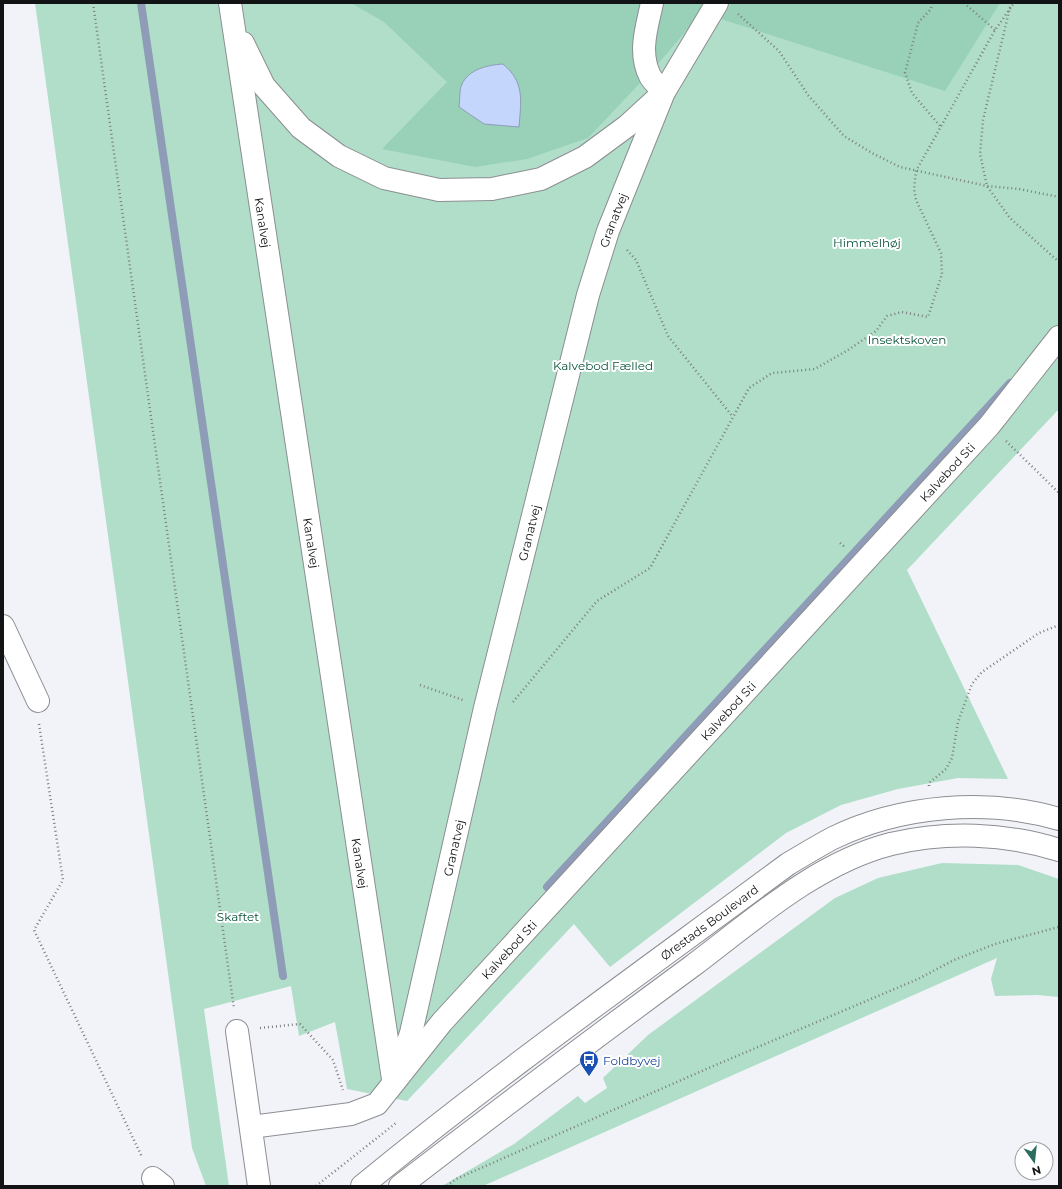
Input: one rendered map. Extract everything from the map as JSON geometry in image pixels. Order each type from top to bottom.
[{"type":"street","points":[[232,11],[264,86],[301,128],[339,156],[384,178],[439,190],[492,189],[541,179],[585,157],[627,126],[664,92],[651,77],[645,63],[644,40],[652,3]]},
{"type":"street","name":"Granatvej","points":[[394,1082],[411,1033],[485,708],[586,302],[608,232],[664,92],[725,7]]},
{"type":"street","name":"Kanalvej","points":[[232,11],[394,1082]]},
{"type":"street","name":"Kalvebod Sti","points":[[251,1127],[352,1114],[377,1104],[448,1016],[989,426],[1059,338]]},
{"type":"street","points":[[3,626],[38,701]]},
{"type":"street","name":"Ørestads Boulevard","points":[[362,1186],[403,1152],[788,864],[834,838],[884,819],[936,809],[988,807],[1041,814],[1059,819]]},
{"type":"street","name":"Ørestads Boulevard","points":[[404,1183],[801,886],[843,862],[890,845],[938,836],[989,836],[1038,843],[1059,850]]},
{"type":"street","points":[[237,1031],[259,1186]]},
{"type":"path","points":[[93,3],[237,1031],[300,1024],[333,1060],[352,1114]]},
{"type":"path","points":[[932,3],[931,9],[918,23],[905,73],[912,93],[940,126]]},
{"type":"path","points":[[964,3],[995,30]]},
{"type":"path","points":[[420,685],[485,708],[510,706],[597,601],[650,568],[749,388],[772,373],[815,369],[848,350],[876,331],[887,316],[902,312],[928,317],[942,274],[941,253],[916,200],[914,189],[916,171],[995,30],[1013,3]]},
{"type":"path","points":[[725,7],[779,51],[808,95],[844,136],[900,167],[987,186],[1019,189],[1059,197]]},
{"type":"path","points":[[1010,8],[983,120],[980,154],[987,186],[1010,218],[1059,262]]},
{"type":"path","points":[[608,232],[636,260],[668,336],[733,417]]},
{"type":"path","points":[[989,426],[1059,493]]},
{"type":"path","points":[[936,809],[928,783],[946,769],[952,758],[958,722],[972,684],[982,672],[1039,633],[1059,626]]},
{"type":"path","points":[[38,701],[40,734],[63,880],[34,930],[158,1182]]},
{"type":"path","points":[[447,1186],[456,1179],[711,1067],[918,979],[954,960],[995,944],[1059,927]]},
{"type":"path","points":[[316,1186],[396,1123]]},
{"type":"green space","name":"Kalvebod Fælled","points":[[35,3],[1059,3],[1059,409],[907,570],[1008,779],[958,778],[898,789],[841,805],[786,833],[610,967],[574,924],[407,1101],[347,1089],[335,1022],[299,1036],[291,986],[204,1009],[229,1186],[206,1186],[192,1148]]},
{"type":"green space","points":[[351,3],[707,3],[702,12],[658,64],[588,138],[527,159],[475,167],[382,149],[447,82],[384,22]]},
{"type":"green space","points":[[731,3],[1000,3],[945,91],[721,19]]},
{"type":"green space","points":[[942,863],[1018,865],[1059,879],[1059,997],[1037,995],[995,996],[991,979],[997,958],[483,1186],[442,1186],[514,1144],[578,1096],[585,1103],[607,1088],[603,1078],[648,1035],[835,898],[878,878]]},
{"type":"water","points":[[503,64],[515,78],[520,92],[521,100],[519,127],[484,124],[459,107],[461,86],[469,75],[474,71],[491,65]]},
{"type":"waterway","points":[[141,3],[283,976]]},
{"type":"waterway","points":[[547,887],[1010,383]]},
{"type":"place","name":"Foldbyvej","points":[[589,1077]]},
{"type":"park label","name":"Himmelhøj","points":[[867,242]]},
{"type":"park label","name":"Insektskoven","points":[[907,339]]},
{"type":"park label","name":"Skaftet","points":[[238,916]]}]
